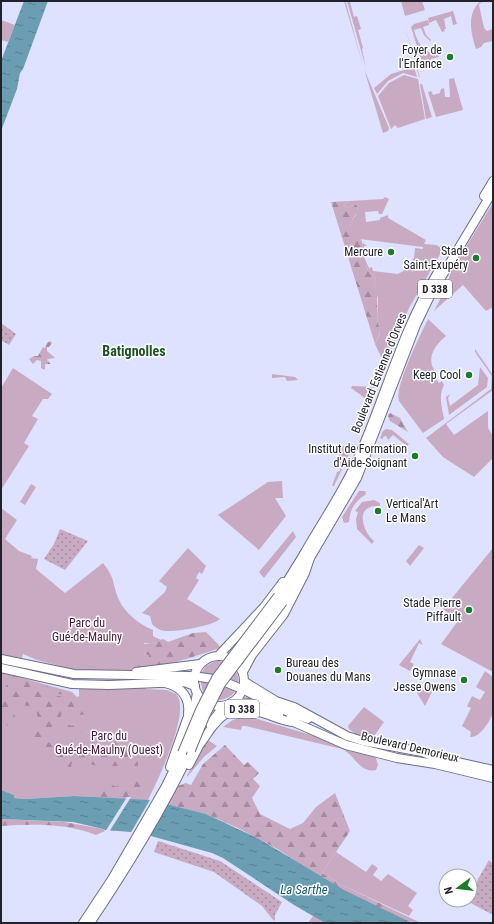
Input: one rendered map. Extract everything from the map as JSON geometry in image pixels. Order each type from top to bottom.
[{"type":"main road","name":"Boulevard Estienne d'Orves","points":[[281,599],[299,562],[307,556],[351,476],[405,334],[423,297],[493,181]]},
{"type":"main road","name":"Boulevard Estienne d'Orves","points":[[281,599],[357,478],[424,308],[493,191]]},
{"type":"main road","points":[[243,672],[252,655],[284,614],[305,573],[307,556]]},
{"type":"main road","points":[[1,659],[57,672],[130,678],[143,677],[200,664],[209,658],[219,655],[264,608],[299,562]]},
{"type":"main road","name":"D 338","points":[[90,923],[191,750],[210,705],[221,684],[281,599]]},
{"type":"main road","name":"D 338","points":[[178,770],[182,753],[202,705],[216,678],[281,599]]},
{"type":"main road","points":[[165,683],[184,682],[196,690],[208,704],[224,706],[232,702],[241,694],[244,682],[243,672],[234,660],[219,655]]},
{"type":"main road","points":[[187,719],[195,704],[195,674],[200,664]]},
{"type":"main road","points":[[1,668],[72,684],[90,685],[130,678],[190,676]]},
{"type":"main road","points":[[143,677],[179,688],[184,694],[188,704],[187,719]]},
{"type":"main road","points":[[200,677],[220,680],[237,687]]},
{"type":"main road","points":[[244,682],[276,701],[300,710],[348,736]]},
{"type":"main road","points":[[246,692],[343,736],[348,736]]},
{"type":"main road","points":[[232,702],[251,703],[323,735]]},
{"type":"main road","name":"D 338","points":[[200,744],[215,716],[224,706]]},
{"type":"main road","name":"D 338","points":[[178,770],[221,718],[236,710],[250,709],[286,721],[295,722]]},
{"type":"main road","points":[[300,710],[310,720]]},
{"type":"main road","points":[[286,711],[323,735]]},
{"type":"main road","name":"D 338","points":[[178,770],[187,719]]},
{"type":"main road","name":"Boulevard Demorieux","points":[[323,735],[346,745],[397,758],[435,764],[493,778]]},
{"type":"main road","name":"Boulevard Demorieux","points":[[348,736],[382,746],[422,752],[435,757],[493,770]]},
{"type":"main road","name":"D 338","points":[[83,923],[119,874]]},
{"type":"green space","points":[[344,1],[346,3],[363,66]]},
{"type":"green space","points":[[347,1],[353,1],[350,2],[354,17],[357,16],[361,29],[358,30],[366,68]]},
{"type":"green space","points":[[401,1],[422,1],[425,10],[405,16]]},
{"type":"green space","points":[[481,1],[486,1],[480,3],[479,5],[484,28],[487,31],[493,29],[493,41],[484,43],[481,47],[476,49],[471,24],[473,11]]},
{"type":"green space","points":[[453,11],[457,24],[453,25],[451,16],[444,19],[445,31],[442,32],[436,20],[429,23],[428,18]]},
{"type":"green space","points":[[1,20],[15,25],[8,42],[1,40]]},
{"type":"green space","points":[[428,20],[429,25],[423,27],[426,35],[431,40],[430,41],[424,35],[421,28],[414,30],[419,43],[425,50],[438,54],[439,57],[431,59],[427,65],[422,63],[411,27],[414,24]]},
{"type":"green space","points":[[401,23],[417,77],[403,73],[388,81],[377,94],[374,88],[391,74],[414,67]]},
{"type":"green space","points":[[404,23],[420,78],[419,77]]},
{"type":"green space","points":[[364,70],[389,128],[388,131],[383,133],[380,123]]},
{"type":"green space","points":[[404,75],[418,79],[425,119],[398,128],[395,125],[391,129],[378,96],[389,83]]},
{"type":"green space","points":[[454,78],[463,110],[436,117],[428,92],[431,91],[433,95],[440,93],[441,89],[444,88],[445,97],[450,97],[449,79]]},
{"type":"green space","points":[[420,84],[422,84],[432,117],[426,119]]},
{"type":"green space","points":[[385,197],[389,199],[382,214],[379,214],[378,211],[365,212],[366,222],[380,220],[380,218],[388,215],[388,218],[426,240],[424,244],[436,245],[443,249],[409,308],[386,363],[384,363],[375,344],[380,333],[377,318],[378,299],[374,285],[376,279],[373,274],[368,271],[366,265],[363,265],[360,260],[363,256],[362,255],[363,243],[367,246],[364,246],[363,255],[369,268],[372,267],[373,271],[398,274],[410,267],[409,264],[414,258],[415,248],[423,249],[423,247],[360,239],[351,227],[350,223],[357,213],[357,205],[353,205],[349,208],[343,206],[350,201],[383,199]]},
{"type":"green space","points":[[350,201],[343,206],[349,208],[353,205],[357,205],[358,211],[350,223],[351,227],[357,229],[357,233],[362,236],[360,238],[363,253],[360,260],[363,260],[363,265],[366,265],[368,271],[373,274],[376,279],[374,285],[377,294],[377,318],[380,332],[375,344],[331,202]]},
{"type":"green space","name":"Stade Saint-Exupéry","points":[[493,203],[493,307],[486,311],[463,285],[434,311],[446,288],[451,271]]},
{"type":"green space","points":[[428,319],[446,336],[435,348],[431,361],[435,371],[432,373],[439,383],[442,381],[444,385],[441,398],[444,419],[423,433],[399,401],[399,394],[400,384],[409,360]]},
{"type":"green space","points":[[1,323],[16,334],[9,345],[1,340]]},
{"type":"green space","points":[[50,341],[52,343],[49,347],[47,347],[47,351],[55,358],[47,360],[51,364],[45,364],[45,370],[41,368],[41,361],[37,360],[33,364],[29,359],[34,356],[38,356],[43,347],[45,348],[47,343]]},
{"type":"green space","points":[[475,349],[493,375],[493,390],[446,424],[454,435],[488,411],[488,428],[493,436],[493,458],[474,477],[443,457],[426,438],[491,389],[492,376],[475,352]]},
{"type":"green space","points":[[480,367],[488,378],[487,387],[449,415],[446,397],[450,394],[448,398],[450,406],[478,385]]},
{"type":"green space","points":[[13,368],[52,394],[48,399],[43,399],[32,416],[38,419],[24,443],[29,446],[1,490],[1,388]]},
{"type":"green space","points":[[272,374],[295,377],[298,380],[287,381],[285,377],[272,378]]},
{"type":"green space","points":[[352,386],[374,387],[373,394],[369,401],[351,388]]},
{"type":"green space","points":[[390,413],[400,418],[408,432],[390,421],[388,416]]},
{"type":"green space","points":[[386,429],[392,430],[409,444],[407,446],[393,435],[388,440],[386,436],[383,437],[383,439],[380,438],[383,431]]},
{"type":"green space","points":[[354,444],[334,486],[332,486],[337,472],[340,471],[338,447]]},
{"type":"green space","points":[[282,481],[283,498],[275,498],[286,516],[259,550],[218,515],[268,482]]},
{"type":"green space","points":[[31,484],[36,487],[25,505],[20,502]]},
{"type":"green space","points":[[359,491],[365,491],[366,494],[354,506],[349,522],[344,523],[342,517]]},
{"type":"green space","points":[[374,500],[380,503],[380,506],[366,509],[363,514],[366,531],[374,541],[372,544],[357,529],[356,519],[358,512],[355,511],[362,502]]},
{"type":"green space","name":"Parc du Gué-de-Maulny","points":[[1,508],[17,520],[5,539],[19,551],[32,556],[31,558],[38,559],[36,569],[65,593],[103,563],[110,573],[119,600],[125,609],[138,622],[153,630],[153,636],[161,640],[151,644],[144,643],[144,654],[149,656],[149,658],[139,668],[141,670],[102,674],[55,668],[56,665],[37,660],[23,654],[22,658],[1,655]]},
{"type":"green space","points":[[60,529],[88,541],[65,570],[44,559],[54,544]]},
{"type":"green space","points":[[293,531],[296,537],[264,578],[259,572]]},
{"type":"green space","points":[[419,545],[424,548],[410,566],[406,561]]},
{"type":"green space","points":[[188,548],[206,566],[202,574],[199,572],[196,578],[199,580],[187,599],[220,619],[216,622],[194,628],[171,631],[162,630],[152,624],[150,616],[142,613],[165,592],[167,587],[159,581]]},
{"type":"green space","name":"Stade Pierre Piffault","points":[[493,548],[493,672],[441,644],[458,621],[443,609]]},
{"type":"green space","points":[[206,632],[219,645],[220,648],[166,665],[145,668],[138,667],[142,659],[149,658],[149,656],[138,651],[142,644],[151,644],[163,639],[168,642],[193,633]]},
{"type":"green space","points":[[420,639],[423,645],[419,643],[410,662],[414,664],[410,671],[399,665]]},
{"type":"green space","points":[[216,661],[221,661],[230,665],[236,671],[238,675],[238,685],[200,675],[206,666]]},
{"type":"green space","points":[[485,671],[493,677],[493,713],[490,720],[481,732],[474,737],[470,737],[471,732],[462,726],[471,708],[467,706],[472,696],[480,700],[485,692],[476,687]]},
{"type":"green space","name":"Parc du Gué-de-Maulny (Ouest)","points":[[1,672],[72,692],[77,697],[79,696],[79,688],[146,686],[146,689],[167,690],[176,694],[180,702],[180,715],[177,730],[165,763],[148,800],[76,796],[25,799],[13,798],[14,795],[1,790]]},
{"type":"green space","points":[[1,672],[72,694],[85,714],[81,715],[67,708],[61,715],[61,721],[72,726],[76,724],[82,725],[83,730],[77,738],[77,742],[72,746],[73,749],[84,753],[88,751],[85,741],[88,734],[101,744],[111,744],[110,740],[97,729],[101,726],[135,755],[138,760],[138,766],[98,766],[89,764],[85,759],[73,758],[71,767],[61,768],[52,758],[52,755],[39,752],[33,744],[34,733],[40,722],[34,707],[16,704],[13,707],[15,716],[14,722],[7,726],[2,708],[1,697],[6,685],[11,683],[21,684],[1,677]],"holes":[[[47,691],[64,695],[68,698],[54,695],[46,699],[44,698]],[[56,730],[68,733],[70,735],[65,742],[59,740],[51,744],[48,742],[53,731]]]},
{"type":"green space","points":[[200,679],[219,683],[236,690],[225,699],[221,700],[212,698],[203,692]]},
{"type":"green space","points":[[428,685],[434,688],[425,706],[417,693],[420,688],[425,691]]},
{"type":"green space","points":[[364,707],[384,722],[372,739],[360,737],[349,729],[348,726]]},
{"type":"green space","points":[[244,715],[368,752],[376,758],[378,765],[376,770],[366,769],[342,749],[246,726],[242,726],[241,730],[223,727],[231,721]]},
{"type":"green space","points":[[208,740],[217,746],[204,757],[187,777],[187,775]]},
{"type":"green space","points":[[225,745],[244,765],[248,762],[259,773],[253,779],[260,786],[252,798],[260,814],[290,829],[303,823],[316,807],[335,793],[350,831],[322,873],[342,885],[421,923],[407,921],[352,895],[311,872],[279,850],[238,828],[206,814],[167,804],[178,786],[186,783],[191,785],[203,764]]},
{"type":"green space","points":[[141,771],[145,772],[138,799],[91,797],[92,794],[103,790],[99,782],[102,777],[114,778],[112,785],[117,787],[119,781],[122,780],[128,784],[131,783],[134,777]]},
{"type":"green space","points":[[1,819],[64,822],[103,829],[105,831],[96,835],[61,826],[1,826]]},
{"type":"green space","points":[[158,841],[220,861],[282,902],[275,915],[275,920],[274,921],[262,906],[214,872],[154,852]]},
{"type":"green space","points":[[336,852],[366,872],[372,864],[378,868],[373,875],[381,881],[388,874],[417,893],[408,906],[413,910],[409,916],[342,885],[322,873]]},
{"type":"green space","points":[[489,860],[493,864],[493,915],[478,907],[478,879]]},
{"type":"green space","points":[[313,916],[325,923],[308,923]]},
{"type":"water","points":[[24,1],[48,1],[23,69],[20,73],[17,89],[1,131],[1,61]]},
{"type":"water","name":"La Sarthe","points":[[1,790],[14,795],[14,798],[25,799],[75,796],[151,800],[206,814],[259,839],[344,890],[412,923],[325,923],[294,905],[223,858],[212,853],[151,836],[131,832],[105,830],[73,822],[1,819]]},
{"type":"pier","points":[[127,797],[131,797],[109,832],[105,832]]},
{"type":"pier","points":[[151,798],[158,802],[147,837],[130,834]]},
{"type":"place","name":"Foyer de l'Enfance","points":[[450,57]]},
{"type":"place","name":"Mercure","points":[[391,252]]},
{"type":"place","name":"Stade Saint-Exupéry","points":[[476,258]]},
{"type":"place","name":"Keep Cool","points":[[469,375]]},
{"type":"place","name":"Institut de Formation d'Aide-Soignant","points":[[415,456]]},
{"type":"place","name":"Vertical'Art Le Mans","points":[[378,511]]},
{"type":"place","name":"Stade Pierre Piffault","points":[[469,610]]},
{"type":"place","name":"Bureau des Douanes du Mans","points":[[278,670]]},
{"type":"place","name":"Gymnase Jesse Owens","points":[[464,680]]},
{"type":"district","name":"Batignolles","points":[[134,351]]}]
